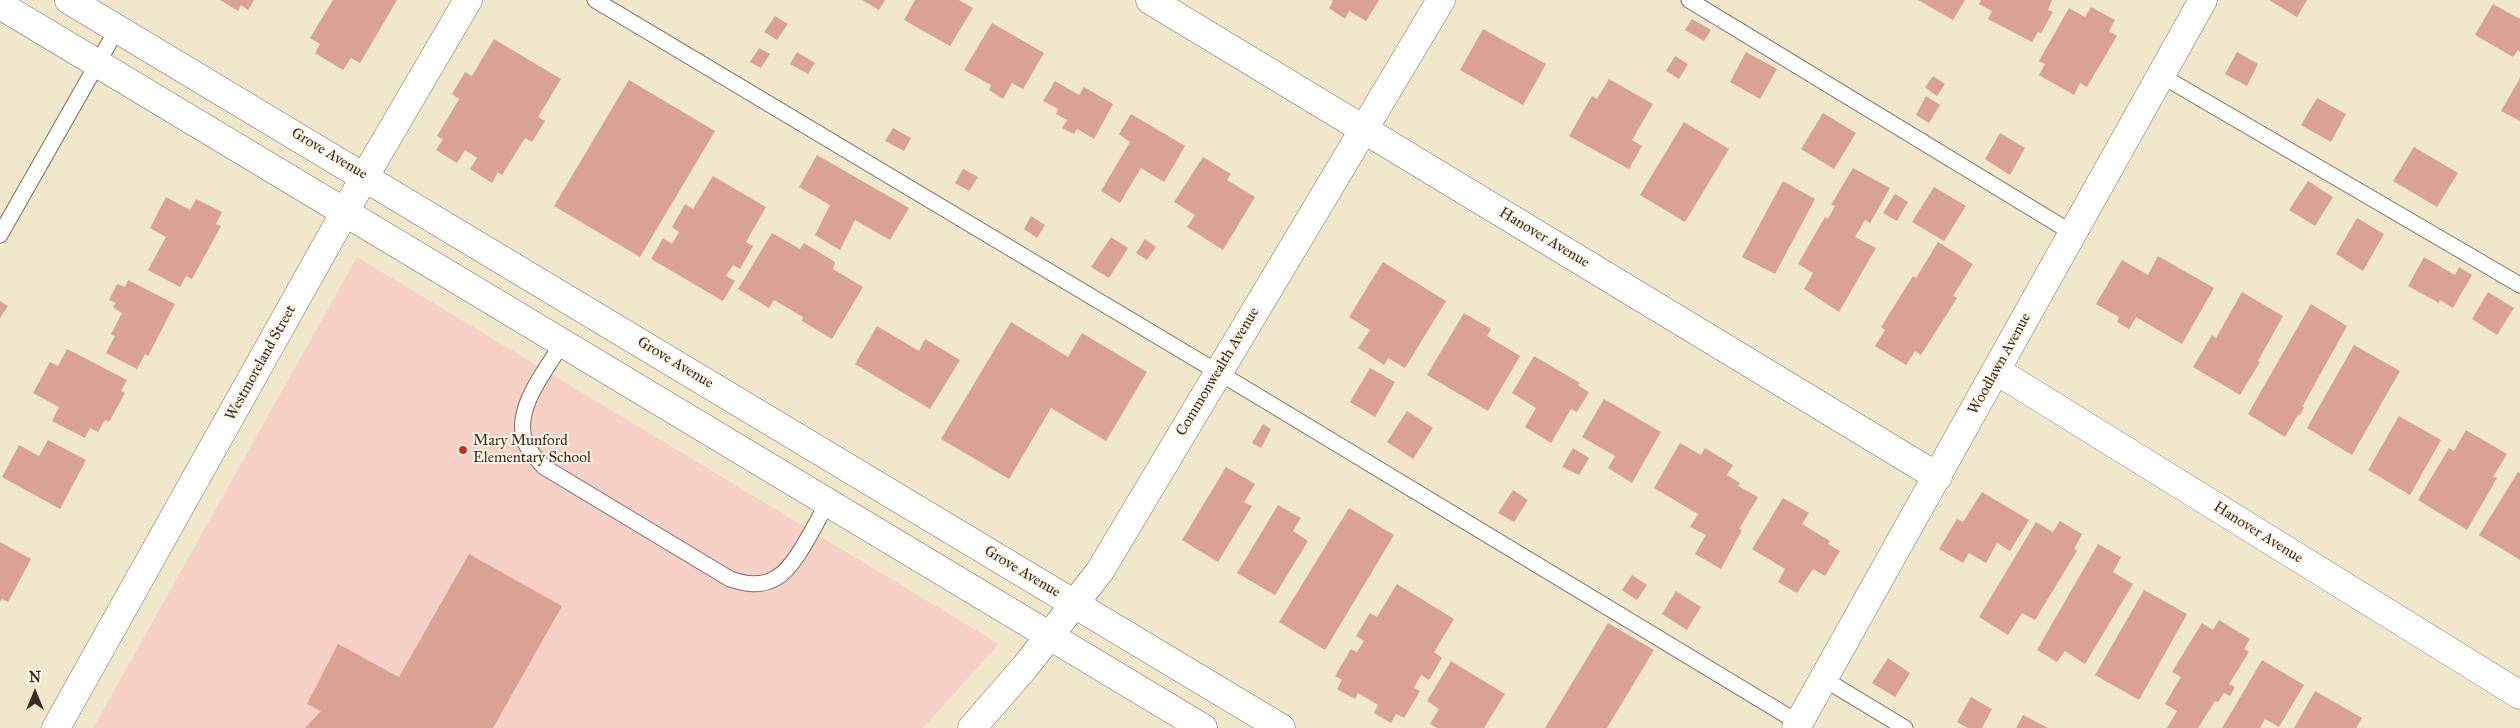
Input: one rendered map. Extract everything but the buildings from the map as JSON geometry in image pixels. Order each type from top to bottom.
[{"type":"street","name":"Grove Avenue","points":[[69,0],[365,176],[1281,728]]},
{"type":"street","name":"Westmoreland Street","points":[[56,728],[365,176],[468,0]]},
{"type":"street","name":"Hanover Avenue","points":[[1150,0],[1938,477]]},
{"type":"street","name":"Commonwealth Avenue","points":[[972,728],[1050,635],[1100,571],[1442,0]]},
{"type":"street","name":"Woodlawn Avenue","points":[[1797,726],[2074,234],[2203,0]]},
{"type":"street","points":[[0,5],[1204,728]]},
{"type":"street","name":"Hanover Avenue","points":[[1997,371],[2520,695]]},
{"type":"lane","points":[[595,0],[1218,372],[1797,726]]},
{"type":"lane","points":[[1689,0],[2074,234]]},
{"type":"lane","points":[[0,235],[117,29]]},
{"type":"lane","points":[[2162,76],[2520,285]]},
{"type":"lane","points":[[563,342],[526,407],[523,424],[525,442],[544,467],[730,579],[744,584],[760,584],[776,578],[791,563],[828,502]]},
{"type":"lane","points":[[1824,679],[1905,728]]},
{"type":"shaded area","name":"Mary Munford Elementary School","points":[[357,257],[999,644],[923,728],[93,728]]},
{"type":"place","name":"Mary Munford Elementary School","points":[[463,450]]}]
